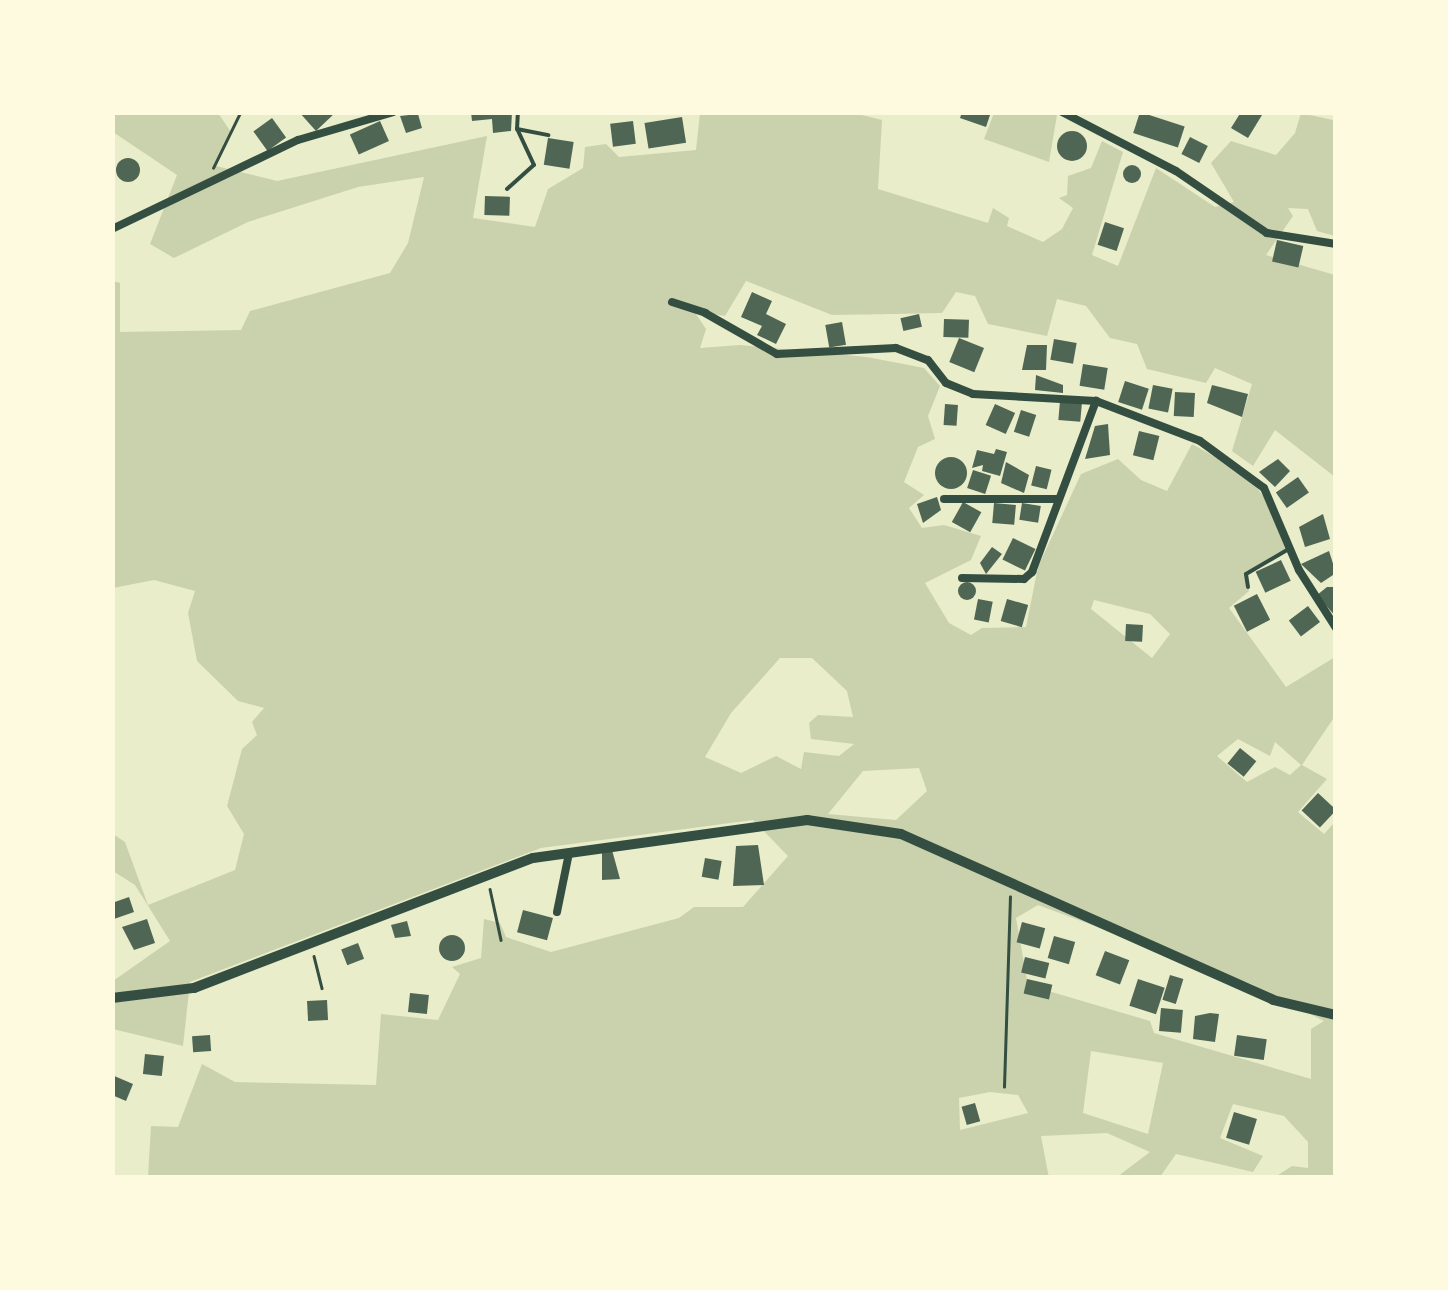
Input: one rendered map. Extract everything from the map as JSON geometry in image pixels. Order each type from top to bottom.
[{"type":"street","points":[[112,229],[298,140],[392,112]]},
{"type":"street","points":[[1062,112],[1176,171],[1267,232],[1336,244]]},
{"type":"street","points":[[672,302],[706,312],[777,354],[896,348],[928,360],[946,384],[973,394],[1096,401],[1200,441],[1247,469],[1277,510],[1291,548],[1336,628]]},
{"type":"street","points":[[962,578],[1024,579],[1032,572],[1096,401]]},
{"type":"street","points":[[944,499],[1058,499]]},
{"type":"street","points":[[112,998],[194,988],[533,858],[807,820],[902,834],[1273,1000],[1336,1015]]},
{"type":"street","points":[[558,912],[570,853]]},
{"type":"lane","points":[[507,189],[534,166],[517,130],[518,112]]},
{"type":"lane","points":[[517,130],[548,135]]},
{"type":"lane","points":[[1248,587],[1246,574],[1291,548]]},
{"type":"path","points":[[206,183],[240,113]]},
{"type":"path","points":[[488,878],[502,940]]},
{"type":"path","points":[[1004,1087],[1010,880]]},
{"type":"path","points":[[311,945],[322,988]]},
{"type":"green space","points":[[850,112],[882,120],[878,189],[988,223],[993,208],[1009,218],[1007,226],[1043,242],[1062,229],[1073,208],[1059,198],[1067,195],[1068,176],[1091,168],[1102,141],[1123,152],[1092,255],[1118,266],[1156,168],[1215,207],[1234,202],[1211,163],[1231,141],[1276,155],[1295,133],[1301,113],[1333,120],[1335,115],[1335,236],[1317,231],[1308,209],[1288,208],[1293,216],[1266,255],[1335,275],[1335,477],[1275,430],[1253,466],[1232,451],[1252,384],[1215,368],[1206,383],[1147,369],[1137,344],[1110,338],[1086,306],[1057,299],[1047,336],[988,324],[975,296],[956,292],[942,313],[832,315],[746,281],[725,316],[694,311],[706,329],[700,348],[740,345],[867,357],[924,368],[940,386],[928,416],[935,439],[918,447],[904,482],[924,495],[909,508],[922,528],[944,525],[981,536],[971,560],[925,583],[949,623],[971,635],[982,628],[1026,627],[1038,567],[1081,474],[1118,459],[1141,480],[1167,491],[1192,444],[1247,475],[1264,497],[1290,547],[1246,574],[1249,591],[1229,608],[1286,687],[1335,657],[1335,716],[1302,765],[1327,779],[1298,812],[1324,834],[1335,822],[1335,1177],[1275,1177],[1292,1166],[1308,1168],[1308,1142],[1284,1116],[1233,1104],[1220,1138],[1263,1156],[1253,1172],[1176,1154],[1160,1177],[1117,1177],[1150,1152],[1107,1133],[1041,1136],[1049,1178],[148,1177],[151,1126],[178,1127],[202,1064],[235,1082],[376,1085],[381,1014],[438,1020],[460,974],[452,967],[481,958],[484,919],[500,923],[506,937],[551,952],[679,918],[694,907],[743,907],[788,856],[753,820],[541,848],[190,982],[183,1046],[113,1029],[113,981],[170,941],[135,885],[113,871],[113,834],[125,842],[148,905],[235,870],[244,834],[227,806],[242,749],[257,735],[252,722],[264,708],[238,701],[197,661],[188,613],[195,591],[154,580],[113,588],[113,281],[120,283],[120,332],[241,330],[250,311],[390,273],[408,243],[424,177],[358,187],[248,222],[174,258],[150,244],[177,175],[113,132],[112,113],[218,113],[231,132],[216,166],[277,181],[487,136],[473,218],[535,227],[548,189],[583,168],[585,147],[606,144],[619,157],[696,150],[700,113]],"holes":[[[1094,600],[1150,614],[1170,634],[1152,658],[1091,609]],[[780,658],[812,658],[847,691],[853,717],[818,715],[809,723],[811,739],[854,744],[839,756],[804,752],[801,769],[776,756],[741,773],[705,757],[731,713]],[[1238,739],[1270,756],[1275,742],[1301,765],[1290,775],[1275,767],[1247,782],[1217,756]],[[919,768],[927,791],[896,820],[828,814],[863,771]],[[1038,905],[1251,984],[1324,1021],[1311,1029],[1311,1079],[1154,1033],[1150,1021],[1028,985],[1016,918]],[[1091,1051],[1163,1063],[1148,1134],[1083,1113]],[[990,1092],[1018,1095],[1028,1113],[960,1130],[959,1098]]]},
{"type":"green space","points":[[994,113],[1057,115],[1049,162],[984,139]]},
{"type":"building","points":[[299,112],[336,112],[316,131]]},
{"type":"building","points":[[471,112],[512,112],[511,131],[493,133],[492,119],[472,121]]},
{"type":"building","points":[[962,112],[991,112],[986,127],[960,118]]},
{"type":"building","points":[[1140,112],[1185,127],[1178,147],[1133,133]]},
{"type":"building","points":[[1241,112],[1262,115],[1248,138],[1231,128]]},
{"type":"building","points":[[418,114],[422,128],[406,133],[400,116]]},
{"type":"building","points":[[682,117],[686,143],[649,149],[644,123]]},
{"type":"building","points":[[272,118],[286,137],[267,151],[253,132]]},
{"type":"building","points":[[380,121],[389,141],[359,155],[350,134]]},
{"type":"building","points":[[633,121],[636,144],[613,147],[610,124]]},
{"type":"building","points":[[1072,131],[1083,135],[1087,146],[1083,157],[1072,161],[1061,157],[1057,146],[1061,135]]},
{"type":"building","points":[[1190,137],[1208,146],[1199,163],[1181,154]]},
{"type":"building","points":[[548,138],[574,142],[569,169],[544,165]]},
{"type":"building","points":[[128,158],[140,170],[128,182],[116,170]]},
{"type":"building","points":[[1132,165],[1139,167],[1139,181],[1132,183],[1125,181],[1123,174],[1125,167]]},
{"type":"building","points":[[485,196],[510,197],[509,216],[484,215]]},
{"type":"building","points":[[1105,222],[1124,228],[1117,251],[1098,245]]},
{"type":"building","points":[[1277,240],[1303,246],[1298,268],[1272,261]]},
{"type":"building","points":[[752,292],[772,301],[766,314],[786,324],[776,344],[757,335],[762,326],[741,317]]},
{"type":"building","points":[[919,314],[922,327],[903,331],[900,318]]},
{"type":"building","points":[[944,319],[969,320],[968,338],[943,337]]},
{"type":"building","points":[[842,322],[846,345],[829,348],[825,325]]},
{"type":"building","points":[[959,338],[984,348],[974,372],[949,362]]},
{"type":"building","points":[[1054,339],[1077,343],[1073,364],[1050,360]]},
{"type":"building","points":[[1027,345],[1047,345],[1046,370],[1022,370]]},
{"type":"building","points":[[1083,364],[1108,368],[1104,390],[1080,386]]},
{"type":"building","points":[[1036,375],[1063,385],[1063,393],[1035,390]]},
{"type":"building","points":[[1125,381],[1149,389],[1142,410],[1118,402]]},
{"type":"building","points":[[1153,385],[1173,389],[1168,412],[1148,409]]},
{"type":"building","points":[[1212,385],[1248,394],[1242,417],[1207,403]]},
{"type":"building","points":[[1175,392],[1195,393],[1194,417],[1174,416]]},
{"type":"building","points":[[1060,401],[1082,403],[1080,422],[1058,420]]},
{"type":"building","points":[[945,404],[958,405],[957,426],[944,425]]},
{"type":"building","points":[[995,404],[1015,413],[1006,434],[986,425]]},
{"type":"building","points":[[1021,410],[1036,415],[1029,437],[1014,432]]},
{"type":"building","points":[[1108,424],[1110,455],[1085,459],[1095,426]]},
{"type":"building","points":[[1139,431],[1159,436],[1153,460],[1133,455]]},
{"type":"building","points":[[996,449],[1007,452],[1000,476],[982,471],[983,465],[972,468],[977,450],[994,454]]},
{"type":"building","points":[[951,457],[962,462],[967,473],[962,484],[951,489],[940,484],[935,473],[940,462]]},
{"type":"building","points":[[1278,459],[1290,471],[1275,487],[1259,472]]},
{"type":"building","points":[[1006,462],[1029,475],[1024,493],[1001,483]]},
{"type":"building","points":[[1036,466],[1052,470],[1047,489],[1031,485]]},
{"type":"building","points":[[973,470],[991,476],[985,494],[967,488]]},
{"type":"building","points":[[1298,477],[1309,493],[1287,508],[1276,492]]},
{"type":"building","points":[[937,497],[941,510],[923,523],[917,504]]},
{"type":"building","points":[[963,502],[981,512],[970,532],[952,522]]},
{"type":"building","points":[[994,503],[1016,505],[1014,525],[992,523]]},
{"type":"building","points":[[1022,503],[1041,506],[1038,523],[1019,520]]},
{"type":"building","points":[[1323,514],[1330,539],[1305,547],[1299,527]]},
{"type":"building","points":[[1013,538],[1035,549],[1025,571],[1002,560]]},
{"type":"building","points":[[992,547],[1002,554],[986,574],[980,563]]},
{"type":"building","points":[[1329,551],[1336,573],[1321,583],[1301,564]]},
{"type":"building","points":[[1281,560],[1291,581],[1265,593],[1256,572]]},
{"type":"building","points":[[967,582],[974,584],[974,598],[967,600],[960,598],[958,591],[960,584]]},
{"type":"building","points":[[1327,587],[1336,587],[1336,617],[1317,595]]},
{"type":"building","points":[[1257,594],[1270,620],[1247,632],[1234,606]]},
{"type":"building","points":[[978,599],[993,602],[989,622],[974,620]]},
{"type":"building","points":[[1007,599],[1028,605],[1022,627],[1001,621]]},
{"type":"building","points":[[1308,606],[1320,622],[1301,636],[1289,620]]},
{"type":"building","points":[[1126,624],[1143,625],[1142,642],[1125,641]]},
{"type":"building","points":[[1240,748],[1256,761],[1244,777],[1227,764]]},
{"type":"building","points":[[1318,793],[1336,810],[1320,828],[1302,811]]},
{"type":"building","points":[[758,845],[764,885],[733,886],[736,846]]},
{"type":"building","points":[[612,850],[620,879],[602,880],[602,851]]},
{"type":"building","points":[[705,858],[722,861],[718,880],[702,877]]},
{"type":"building","points":[[129,897],[134,912],[114,919],[112,903]]},
{"type":"building","points":[[523,910],[553,918],[547,940],[517,932]]},
{"type":"building","points":[[147,919],[155,943],[134,950],[122,927]]},
{"type":"building","points":[[407,921],[411,936],[395,938],[391,925]]},
{"type":"building","points":[[1022,922],[1045,928],[1040,948],[1017,942]]},
{"type":"building","points":[[452,935],[462,938],[462,958],[452,961],[442,958],[439,948],[442,938]]},
{"type":"building","points":[[1054,936],[1075,942],[1069,964],[1048,958]]},
{"type":"building","points":[[358,943],[364,959],[347,965],[341,949]]},
{"type":"building","points":[[1105,951],[1129,960],[1120,985],[1096,975]]},
{"type":"building","points":[[1025,957],[1049,963],[1045,979],[1021,973]]},
{"type":"building","points":[[1170,975],[1183,979],[1176,1004],[1162,1000]]},
{"type":"building","points":[[1027,979],[1052,985],[1049,999],[1024,994]]},
{"type":"building","points":[[1138,979],[1165,988],[1156,1014],[1129,1006]]},
{"type":"building","points":[[410,993],[429,995],[427,1014],[408,1012]]},
{"type":"building","points":[[327,1000],[328,1020],[308,1021],[307,1001]]},
{"type":"building","points":[[1161,1008],[1183,1010],[1181,1033],[1159,1031]]},
{"type":"building","points":[[1219,1014],[1215,1042],[1193,1039],[1195,1016]]},
{"type":"building","points":[[210,1035],[211,1051],[193,1052],[192,1036]]},
{"type":"building","points":[[1237,1035],[1267,1039],[1264,1060],[1234,1056]]},
{"type":"building","points":[[145,1054],[164,1056],[162,1076],[143,1074]]},
{"type":"building","points":[[112,1075],[133,1084],[126,1101],[112,1095]]},
{"type":"building","points":[[975,1103],[980,1121],[967,1125],[962,1107]]},
{"type":"building","points":[[1234,1112],[1257,1119],[1249,1145],[1226,1138]]}]
